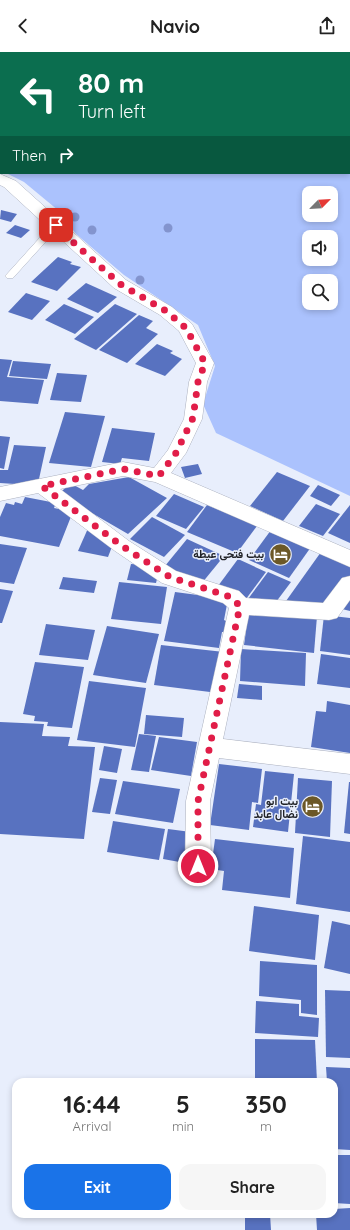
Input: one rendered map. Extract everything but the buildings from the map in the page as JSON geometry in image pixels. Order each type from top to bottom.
[{"type":"street","points":[[0,179],[10,184],[120,284],[166,311],[186,328],[205,363],[198,382],[193,418],[176,453],[159,476]]},
{"type":"street","points":[[0,494],[123,469],[159,476],[350,558]]},
{"type":"street","points":[[42,486],[122,546],[170,577],[231,597],[240,606],[329,612],[350,584]]},
{"type":"street","points":[[198,866],[198,801],[240,606]]},
{"type":"street","points":[[210,748],[350,764]]},
{"type":"lane","points":[[10,276],[56,225]]},
{"type":"shaded area","points":[[8,174],[350,174],[350,496],[216,433],[203,404],[215,366],[198,325],[124,275],[76,234],[59,211],[24,182]]},
{"type":"place","name":"بيت فتحى عيطة","points":[[280,554]]},
{"type":"place","name":"بيت ابو نضال عابد","points":[[313,807]]},
{"type":"route","points":[[56,225],[120,284],[166,311],[186,328],[205,363],[198,382],[193,418],[176,453],[159,476],[123,469],[42,486],[122,546],[170,577],[231,597],[240,606],[198,801],[198,866]]}]
